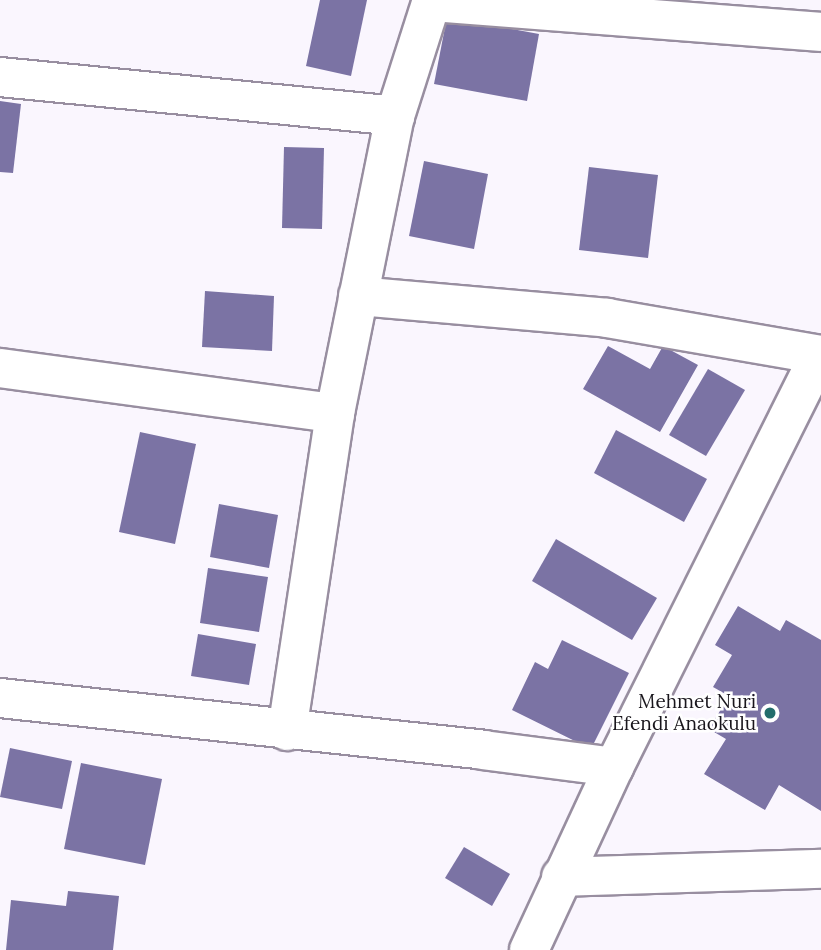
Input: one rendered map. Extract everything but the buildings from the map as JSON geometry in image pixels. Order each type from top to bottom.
[{"type":"street","points":[[287,731],[335,413],[358,296],[394,116],[432,1],[821,32]]},
{"type":"street","points":[[0,77],[394,116]]},
{"type":"street","points":[[358,296],[607,318],[820,355],[614,767],[529,950]]},
{"type":"street","points":[[0,368],[335,413]]},
{"type":"street","points":[[0,698],[483,750],[614,767]]},
{"type":"street","points":[[561,877],[821,869]]},
{"type":"place","name":"Mehmet Nuri Efendi Anaokulu","points":[[770,713]]}]
